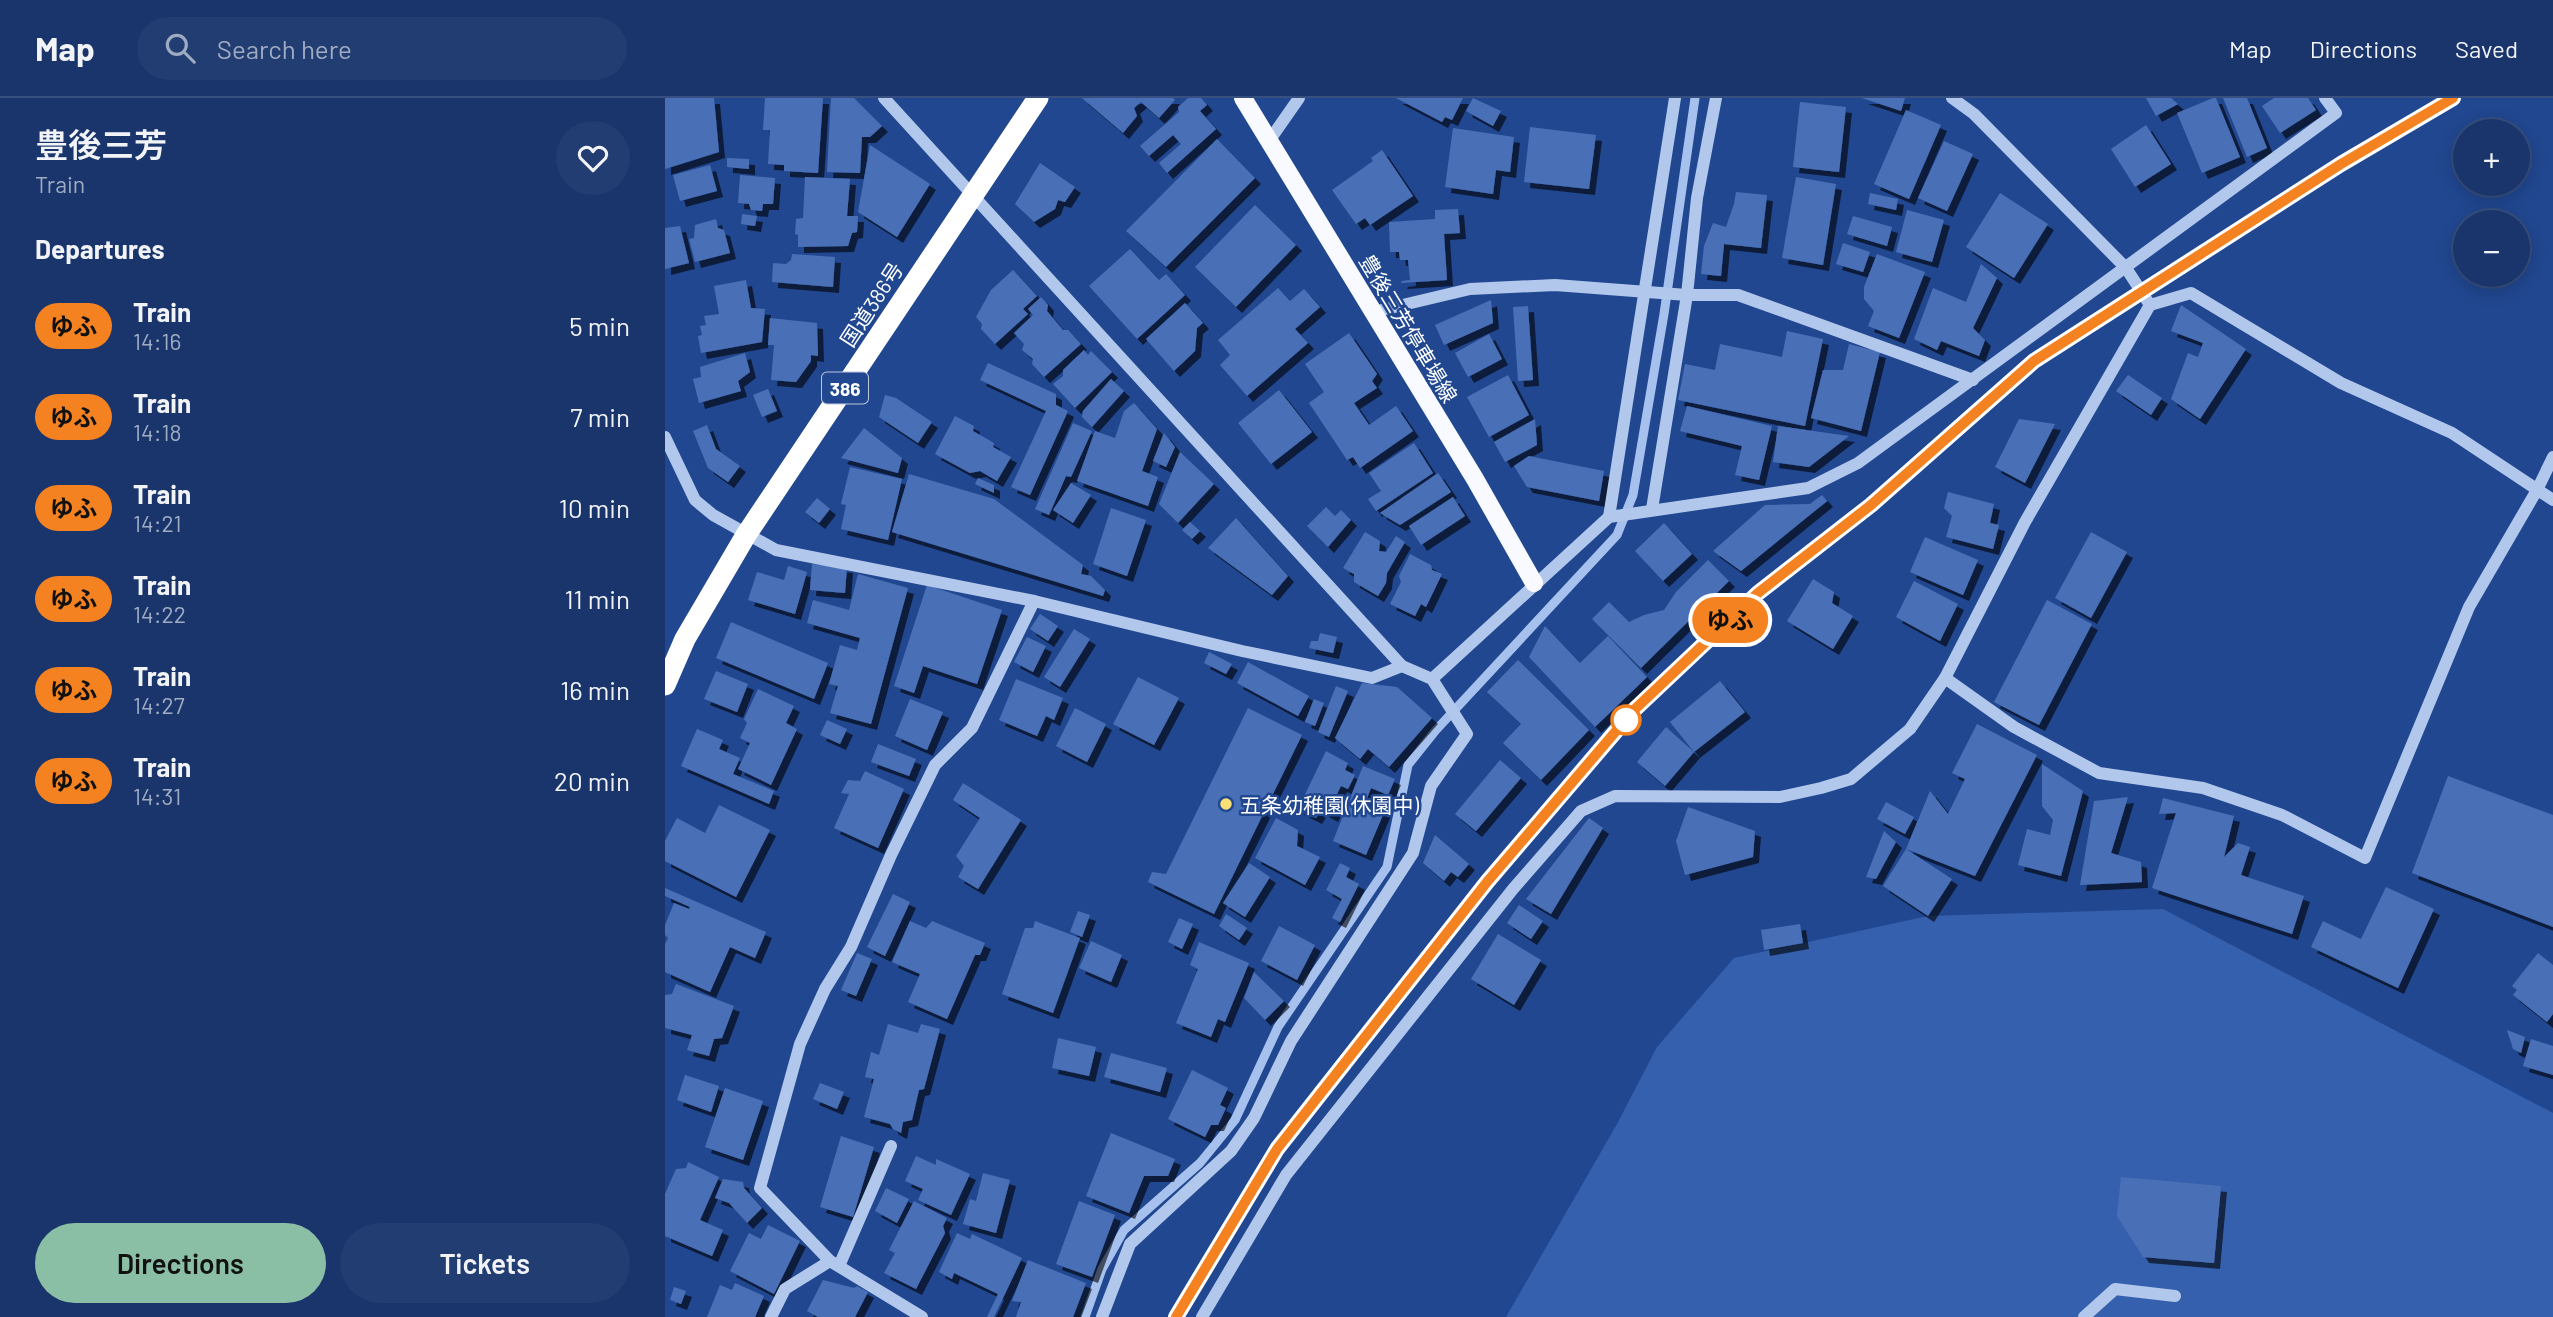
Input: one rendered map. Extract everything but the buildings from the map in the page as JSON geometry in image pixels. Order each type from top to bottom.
[{"type":"highway","name":"国道386号","points":[[665,685],[685,639],[746,535],[1038,98]]},
{"type":"main road","name":"豊後三芳停車場線","points":[[1243,98],[1475,480],[1534,583]]},
{"type":"street","points":[[884,98],[1402,666],[1432,679],[1467,734],[1431,786],[1413,853],[1291,1041],[1254,1118],[1231,1151],[1130,1244],[1103,1317]]},
{"type":"street","points":[[1269,141],[1299,98]]},
{"type":"street","points":[[1609,517],[1675,98]]},
{"type":"street","points":[[1652,509],[1687,295],[1697,198],[1716,98]]},
{"type":"street","points":[[1952,98],[1974,114],[2126,268],[2150,305]]},
{"type":"street","points":[[1432,679],[1609,517],[1808,488],[1858,463],[2336,113],[2325,98]]},
{"type":"street","points":[[1373,312],[1470,289],[1555,285],[1645,293],[1738,295],[1973,380]]},
{"type":"street","points":[[1202,1317],[1286,1175],[1513,889],[1581,811],[1615,796],[1780,797],[1851,779],[1910,729],[1945,678],[2025,522],[2150,305],[2191,293],[2341,383],[2452,433],[2553,500]]},
{"type":"street","points":[[665,437],[695,500],[713,515],[776,550],[1034,601],[1242,651],[1372,678],[1402,666]]},
{"type":"street","points":[[1945,678],[2014,727],[2099,773],[2203,788],[2281,815],[2365,858],[2469,607],[2537,490],[2553,457]]},
{"type":"street","points":[[922,1317],[834,1263],[760,1188],[800,1044],[825,989],[851,947],[891,855],[935,765],[972,728],[1034,601]]},
{"type":"street","points":[[771,1317],[785,1289],[834,1263],[891,1146]]},
{"type":"street","points":[[2084,1317],[2115,1289],[2175,1296]]},
{"type":"shaded area","points":[[2163,909],[2553,1113],[2553,1317],[1506,1317],[1617,1124],[1657,1047],[1734,958],[1928,916]]},
{"type":"waterway","points":[[1085,1317],[1102,1269],[1124,1230],[1200,1163],[1235,1120],[1278,1027],[1387,867],[1408,765],[1436,730],[1617,535],[1633,495],[1664,314],[1695,98]]},
{"type":"railway","points":[[1176,1317],[1278,1149],[1487,882],[1634,710],[1758,593],[1871,505],[2034,361],[2341,164],[2453,98]]},
{"type":"train","name":"ゆふ","points":[[1176,1317],[1277,1149],[1487,882],[1634,710],[1758,593],[1871,505],[2034,361],[2341,164],[2453,98]]},
{"type":"place","name":"五条幼稚園(休園中)","points":[[1226,804]]}]
